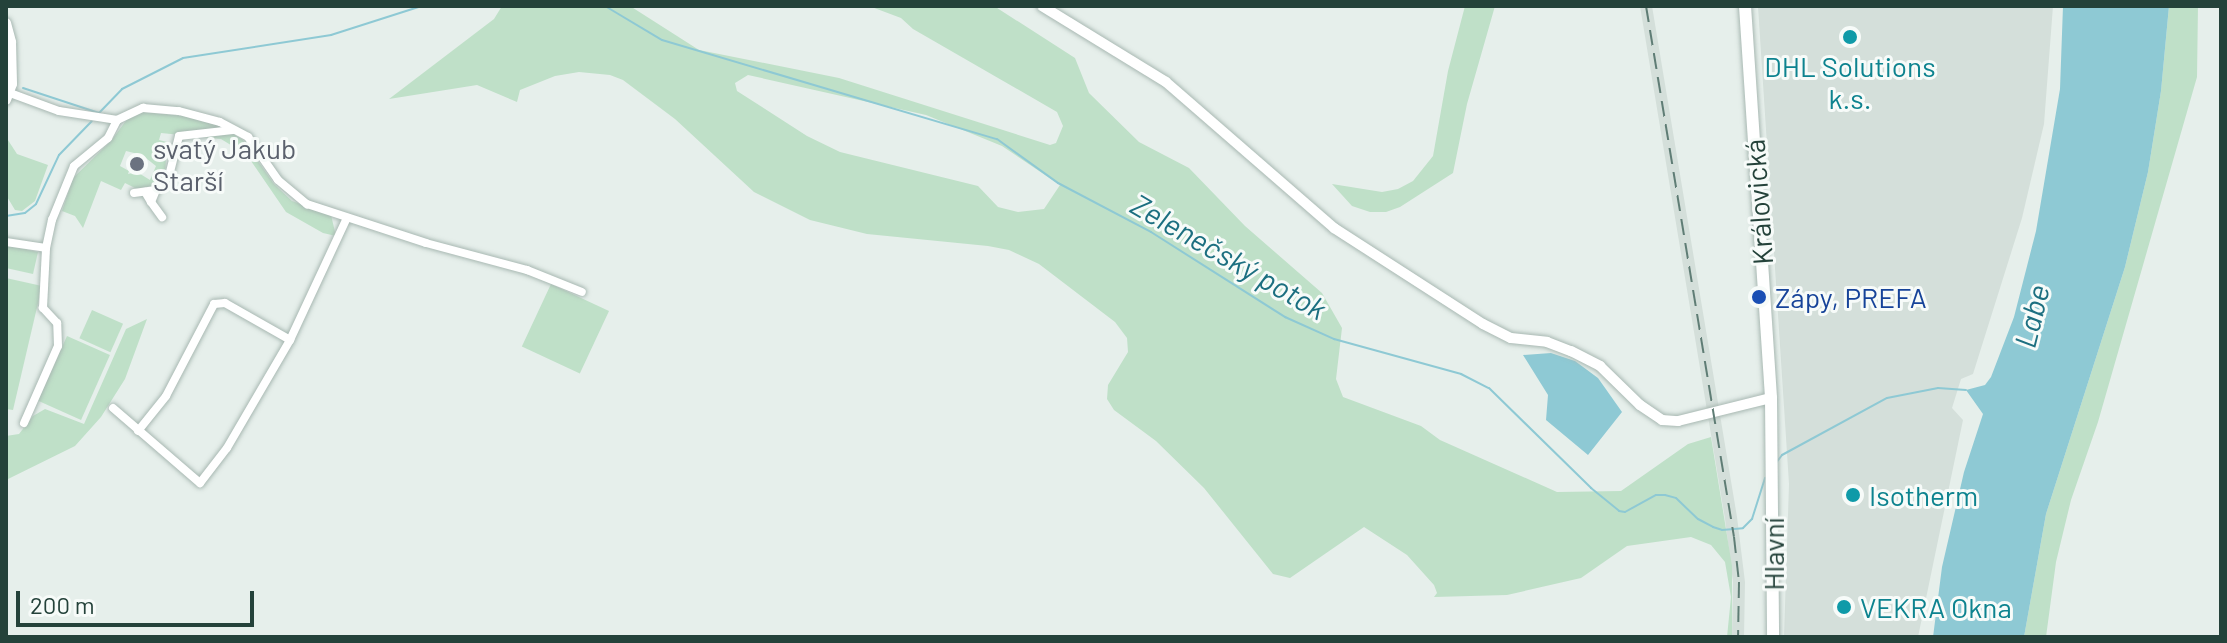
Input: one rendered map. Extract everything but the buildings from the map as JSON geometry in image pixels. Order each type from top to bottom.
[{"type":"main road","name":"Královická","points":[[1745,6],[1772,449]]},
{"type":"main road","name":"Hlavní","points":[[1772,449],[1773,637]]},
{"type":"street","points":[[1042,6],[1166,82],[1360,247],[1511,338],[1557,344],[1600,366],[1640,405],[1662,420],[1678,421],[1771,398]]},
{"type":"street","points":[[6,23],[11,42],[8,96],[59,111],[117,120],[143,108],[179,111],[248,137],[278,180],[307,204],[527,270],[582,292]]},
{"type":"street","points":[[24,423],[58,346],[57,323],[43,308],[46,248],[52,220],[74,166],[108,138],[117,120]]},
{"type":"street","points":[[151,202],[173,167],[179,136],[234,130]]},
{"type":"street","points":[[134,193],[156,190]]},
{"type":"street","points":[[145,192],[162,217]]},
{"type":"street","points":[[113,408],[200,483],[227,448],[290,340],[347,218]]},
{"type":"street","points":[[6,242],[46,248]]},
{"type":"street","points":[[138,431],[166,396],[214,304],[225,303],[290,340]]},
{"type":"shaded area","points":[[1640,6],[1652,6],[1737,517],[1745,582],[1744,637],[1732,637],[1733,582],[1725,519]]},
{"type":"shaded area","points":[[1758,6],[2053,6],[2044,124],[2022,218],[1973,374],[1961,379],[1952,408],[1963,420],[1918,637],[1784,637],[1789,484]]},
{"type":"green space","points":[[502,6],[630,6],[699,50],[839,78],[1050,145],[1056,143],[1063,126],[1057,112],[913,29],[901,18],[869,6],[994,6],[1075,58],[1089,93],[1139,142],[1189,168],[1245,226],[1322,293],[1342,328],[1336,379],[1343,397],[1421,426],[1440,440],[1557,492],[1621,491],[1688,444],[1711,437],[1732,566],[1732,637],[1727,637],[1731,597],[1725,562],[1711,545],[1691,537],[1627,546],[1581,578],[1507,595],[1434,597],[1437,593],[1434,585],[1407,555],[1364,527],[1290,578],[1273,574],[1204,488],[1156,441],[1114,410],[1107,399],[1108,385],[1128,352],[1127,338],[1115,322],[1039,264],[1009,250],[867,234],[810,220],[754,192],[675,119],[623,80],[610,75],[579,72],[555,76],[520,90],[517,102],[477,85],[389,99],[494,19]],"holes":[[[748,75],[926,115],[1002,146],[1060,185],[1044,209],[1018,212],[998,207],[978,186],[840,152],[807,136],[737,91],[735,83]]]},
{"type":"green space","points":[[1465,6],[1495,6],[1467,104],[1453,173],[1400,207],[1386,212],[1370,212],[1352,206],[1332,184],[1382,192],[1398,189],[1413,181],[1433,156],[1448,71]]},
{"type":"green space","points":[[2169,6],[2198,6],[2197,77],[2098,422],[2071,500],[2056,562],[2046,637],[2024,637],[2046,514],[2125,267],[2148,172],[2161,91]]},
{"type":"green space","points":[[142,112],[184,116],[220,126],[243,140],[274,184],[292,201],[331,215],[336,236],[323,233],[286,212],[247,155],[221,139],[161,133],[159,140],[167,142],[165,175],[152,186],[137,189],[125,183],[121,190],[101,181],[83,228],[75,216],[62,211],[73,178],[111,141],[128,118]],"holes":[[[126,151],[142,155],[156,166],[150,180],[137,172],[128,174],[129,171],[120,166]]]},
{"type":"green space","points":[[6,137],[17,154],[48,165],[35,201],[22,211],[15,210],[6,195]]},
{"type":"green space","points":[[6,245],[38,252],[33,274],[6,268]]},
{"type":"green space","points":[[6,278],[42,286],[13,410],[6,409]]},
{"type":"green space","points":[[551,284],[609,311],[580,374],[522,347]]},
{"type":"green space","points":[[92,310],[123,324],[110,352],[79,338]]},
{"type":"green space","points":[[147,319],[125,379],[101,417],[75,446],[6,480],[6,436],[19,434],[33,416],[45,409],[84,424],[126,329]]},
{"type":"green space","points":[[67,336],[110,355],[81,420],[38,401]]},
{"type":"water","name":"Labe","points":[[2063,6],[2169,6],[2161,91],[2148,172],[2125,267],[2046,514],[2024,637],[1933,637],[1942,567],[1964,472],[1983,414],[1966,390],[1985,385],[1991,377],[2014,317],[2036,231],[2060,89]]},
{"type":"water","points":[[1551,353],[1575,361],[1598,378],[1622,412],[1588,455],[1546,420],[1548,395],[1523,355]]},
{"type":"waterway","name":"Zelenečský potok","points":[[23,88],[99,113],[122,89],[183,58],[331,35],[422,6]]},
{"type":"waterway","name":"Zelenečský potok","points":[[605,6],[662,40],[997,139],[1058,183],[1151,232],[1285,317],[1334,339],[1461,374],[1489,388],[1591,488],[1619,511],[1625,512],[1656,495],[1665,495],[1676,498],[1698,519],[1713,527],[1722,530],[1743,528],[1752,519],[1765,478]]},
{"type":"waterway","name":"Zelenečský potok","points":[[6,216],[25,213],[36,204],[59,155],[92,121]]},
{"type":"waterway","name":"Zelenečský potok","points":[[1776,463],[1782,455],[1887,398],[1938,388],[1966,390]]},
{"type":"railway","points":[[1646,6],[1734,537],[1739,582],[1738,637]]},
{"type":"place","name":"DHL Solutions k.s.","points":[[1850,37]]},
{"type":"place","name":"svatý Jakub Starší","points":[[137,164]]},
{"type":"place","name":"Zápy, PREFA","points":[[1759,297]]},
{"type":"place","name":"Isotherm","points":[[1853,495]]},
{"type":"place","name":"VEKRA Okna","points":[[1844,607]]}]
